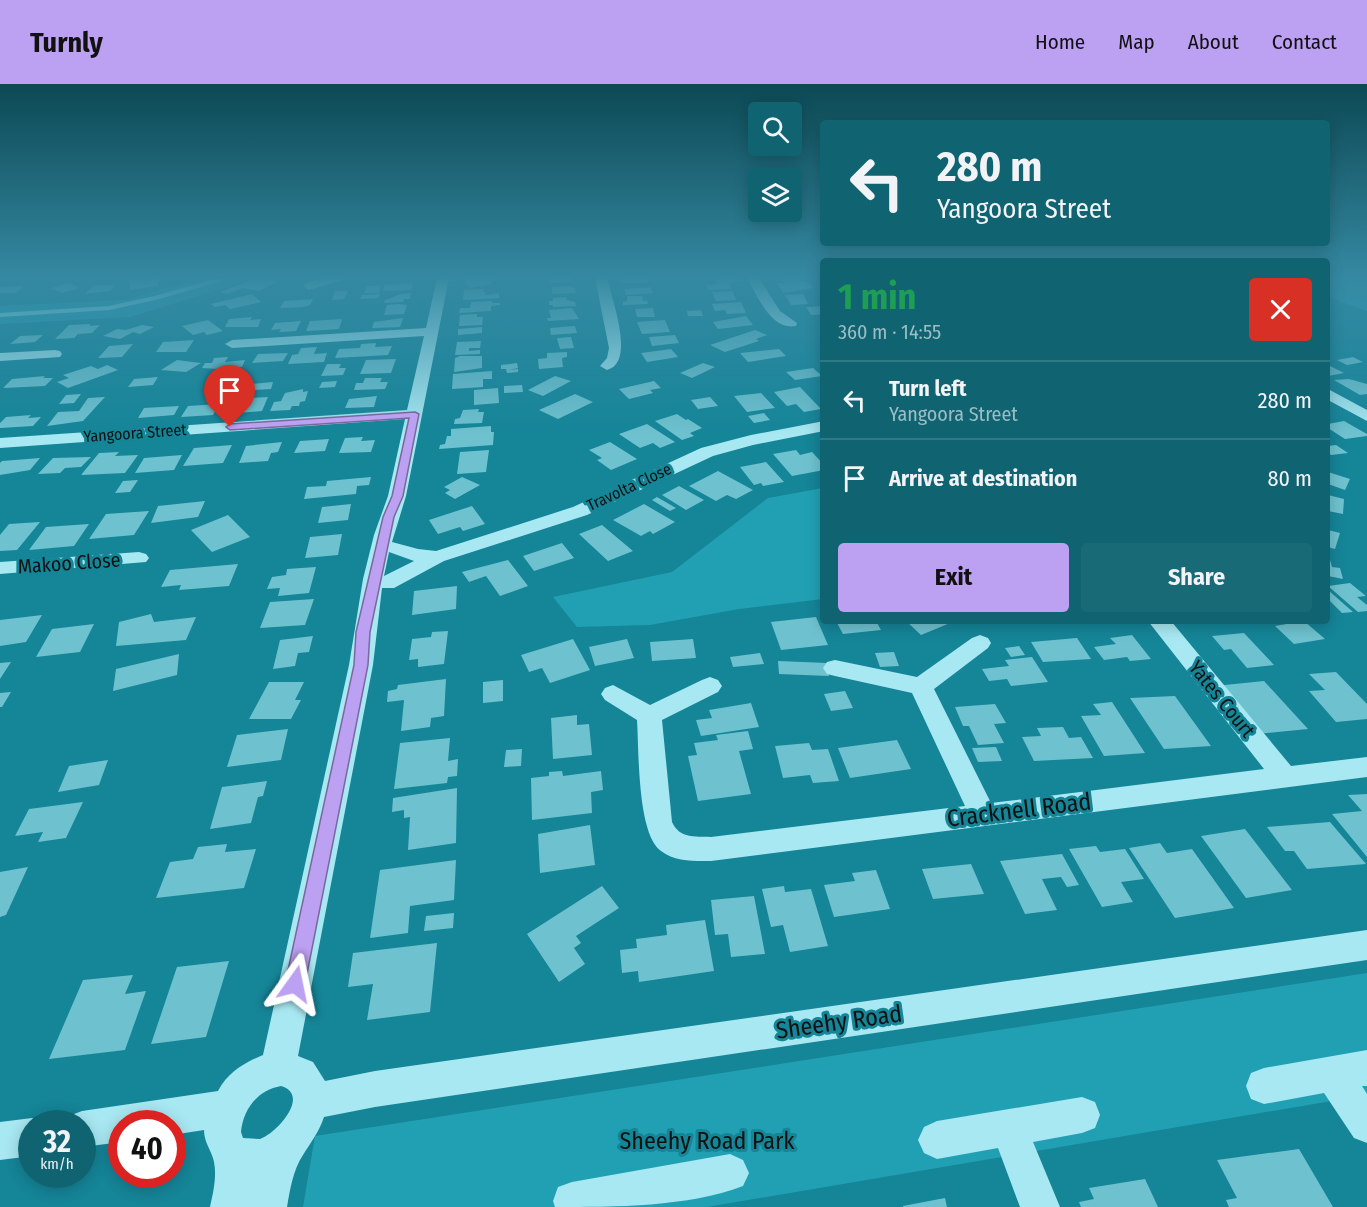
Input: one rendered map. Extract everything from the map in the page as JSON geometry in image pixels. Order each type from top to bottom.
[{"type":"street","points":[[607,366],[614,359],[616,348],[612,330]]},
{"type":"street","points":[[232,344],[432,332],[398,496],[389,517],[363,632],[361,665],[278,1068]]},
{"type":"street","points":[[0,357],[55,354]]},
{"type":"street","points":[[1330,395],[1367,416]]},
{"type":"street","name":"Yangoora Street","points":[[0,442],[415,414]]},
{"type":"street","name":"Travolta Close","points":[[387,583],[437,557],[580,510],[706,452],[751,440],[820,427]]},
{"type":"street","points":[[361,665],[377,630],[400,517],[398,496]]},
{"type":"street","name":"Travolta Close","points":[[394,547],[414,555],[437,557]]},
{"type":"street","name":"Makoo Close","points":[[0,568],[139,558]]},
{"type":"street","name":"Yates Court","points":[[1161,624],[1285,777]]},
{"type":"street","points":[[834,668],[921,686],[980,643]]},
{"type":"street","points":[[613,694],[649,716],[710,686]]},
{"type":"street","points":[[921,686],[984,815]]},
{"type":"street","name":"Cracknell Road","points":[[649,716],[658,822],[663,837],[671,845],[711,849],[1367,767]]},
{"type":"street","name":"Sheehy Road","points":[[311,1102],[387,1087],[1367,945]]},
{"type":"street","points":[[278,1068],[293,1069],[306,1078],[311,1102],[304,1124],[290,1141],[270,1155],[256,1159],[243,1158],[233,1153],[225,1144],[222,1131],[227,1108],[248,1082],[261,1073],[278,1068]]},
{"type":"street","points":[[1264,1086],[1367,1068]]},
{"type":"street","points":[[1332,1074],[1367,1125]]},
{"type":"street","points":[[186,1114],[227,1108]]},
{"type":"street","points":[[936,1140],[1082,1115]]},
{"type":"street","points":[[1009,1127],[1040,1207]]},
{"type":"street","points":[[0,1141],[18,1139]]},
{"type":"street","points":[[267,1207],[273,1180],[290,1141]]},
{"type":"street","points":[[230,1207],[234,1187],[233,1153]]},
{"type":"street","points":[[572,1201],[653,1197],[730,1173]]},
{"type":"green space","points":[[820,489],[820,599],[739,609],[650,625],[577,627],[553,597],[672,572],[768,498]]},
{"type":"green space","name":"Sheehy Road Park","points":[[1367,973],[1367,1095],[707,1207],[303,1207],[315,1136]]},
{"type":"building","points":[[64,330],[95,330],[92,333],[78,334],[74,338],[55,339]]},
{"type":"building","points":[[114,330],[147,330],[140,334],[133,332],[120,339],[103,336]]},
{"type":"building","points":[[187,330],[223,331],[207,335],[204,332],[193,335]]},
{"type":"building","points":[[458,330],[482,330],[482,333],[458,335]]},
{"type":"building","points":[[550,330],[576,330],[577,333],[551,335]]},
{"type":"building","points":[[641,330],[670,332],[642,334]]},
{"type":"building","points":[[754,330],[767,335],[756,339],[759,341],[725,352],[710,345]]},
{"type":"building","points":[[43,335],[35,342],[10,344],[20,336]]},
{"type":"building","points":[[675,335],[679,343],[652,346],[649,337]]},
{"type":"building","points":[[571,337],[574,348],[560,349],[557,338]]},
{"type":"building","points":[[194,340],[186,352],[156,352],[163,342]]},
{"type":"building","points":[[481,341],[480,348],[469,348],[469,351],[480,350],[480,354],[455,355],[457,342]]},
{"type":"building","points":[[376,343],[375,347],[392,346],[388,355],[335,358],[339,349],[360,348],[361,344]]},
{"type":"building","points":[[133,344],[122,357],[98,358],[109,346]]},
{"type":"building","points":[[317,347],[314,354],[327,353],[324,362],[288,364],[292,355],[298,354],[301,348]]},
{"type":"building","points":[[671,349],[678,357],[647,362],[641,353]]},
{"type":"building","points":[[779,349],[786,356],[748,362],[740,353]]},
{"type":"building","points":[[567,352],[567,357],[562,358],[563,367],[539,369],[538,359],[547,358],[547,353]]},
{"type":"building","points":[[288,353],[283,361],[252,363],[258,354]]},
{"type":"building","points":[[482,356],[482,368],[454,372],[455,358]]},
{"type":"building","points":[[228,357],[225,362],[245,360],[242,367],[235,367],[232,372],[216,374],[218,369],[202,368],[205,363],[212,363],[214,358]]},
{"type":"building","points":[[1353,357],[1363,362],[1347,365],[1337,360]]},
{"type":"building","points":[[396,359],[391,373],[360,374],[366,360]]},
{"type":"building","points":[[177,360],[201,363],[186,372],[161,370]]},
{"type":"building","points":[[517,363],[518,368],[509,370],[518,369],[518,372],[507,373],[506,369],[501,369],[501,365]]},
{"type":"building","points":[[703,363],[715,367],[692,378],[680,373]]},
{"type":"building","points":[[327,364],[341,364],[339,368],[346,368],[343,375],[321,376]]},
{"type":"building","points":[[107,365],[118,370],[68,388],[57,382],[69,378],[63,375],[91,366],[98,369]]},
{"type":"building","points":[[1330,366],[1344,373],[1330,376]]},
{"type":"building","points":[[813,368],[820,376],[795,380],[786,372]]},
{"type":"building","points":[[492,371],[492,379],[483,379],[483,387],[452,389],[453,374]]},
{"type":"building","points":[[45,376],[43,378],[53,378],[45,386],[3,388],[12,379]]},
{"type":"building","points":[[555,376],[571,381],[543,396],[528,390]]},
{"type":"building","points":[[158,377],[153,385],[128,387],[134,379]]},
{"type":"building","points":[[365,378],[382,378],[380,382],[388,382],[385,389],[354,390],[356,383],[363,383]]},
{"type":"building","points":[[1349,379],[1367,384],[1367,394],[1360,395],[1334,380]]},
{"type":"building","points":[[337,381],[335,387],[319,388],[322,382]]},
{"type":"building","points":[[654,381],[661,388],[650,390],[653,393],[629,399],[619,389]]},
{"type":"building","points":[[273,382],[271,389],[235,391],[238,385]]},
{"type":"building","points":[[522,385],[523,392],[504,393],[504,386]]},
{"type":"building","points":[[800,387],[820,409],[804,412],[796,404],[787,406],[774,392]]},
{"type":"building","points":[[498,388],[499,403],[474,405],[474,390]]},
{"type":"building","points":[[303,389],[303,392],[308,391],[305,401],[300,402],[299,406],[292,406],[290,410],[270,411],[274,402],[281,401],[285,393]]},
{"type":"building","points":[[761,393],[775,408],[747,412],[734,396]]},
{"type":"building","points":[[81,394],[74,403],[59,404],[66,395]]},
{"type":"building","points":[[575,394],[593,402],[558,419],[539,410]]},
{"type":"building","points":[[377,396],[374,407],[345,408],[349,399]]},
{"type":"building","points":[[105,397],[83,421],[47,426],[58,412],[79,411],[88,398]]},
{"type":"building","points":[[268,397],[262,411],[237,413],[239,409],[226,410],[231,399]]},
{"type":"building","points":[[710,397],[718,406],[698,409],[691,400]]},
{"type":"building","points":[[219,404],[213,415],[181,417],[188,406]]},
{"type":"building","points":[[179,406],[174,415],[138,418],[144,408]]},
{"type":"building","points":[[479,409],[478,412],[484,412],[482,423],[454,424],[455,419],[460,418],[463,410]]},
{"type":"building","points":[[764,413],[770,420],[754,423],[748,416]]},
{"type":"building","points":[[677,414],[702,428],[690,433],[694,436],[682,440],[655,421]]},
{"type":"building","points":[[31,415],[28,418],[41,417],[33,426],[0,428],[0,423],[6,417]]},
{"type":"building","points":[[1344,421],[1367,436],[1345,439],[1330,429],[1330,424]]},
{"type":"building","points":[[647,424],[675,442],[660,448],[653,443],[640,448],[619,434]]},
{"type":"building","points":[[491,426],[491,432],[494,432],[493,445],[439,449],[440,445],[445,444],[447,436],[451,436],[451,429]]},
{"type":"building","points":[[363,437],[361,441],[375,440],[371,452],[339,453],[345,438]]},
{"type":"building","points":[[329,439],[325,451],[294,453],[300,441]]},
{"type":"building","points":[[282,442],[278,452],[271,453],[268,461],[239,463],[246,446]]},
{"type":"building","points":[[610,442],[637,459],[611,470],[597,460],[602,458],[589,450]]},
{"type":"building","points":[[232,445],[223,463],[183,466],[194,448]]},
{"type":"building","points":[[1336,445],[1348,453],[1331,455],[1330,446]]},
{"type":"building","points":[[489,450],[486,472],[457,474],[460,452]]},
{"type":"building","points":[[796,450],[800,455],[812,452],[820,461],[820,471],[792,476],[773,454]]},
{"type":"building","points":[[119,452],[115,456],[138,455],[125,473],[81,475],[99,453]]},
{"type":"building","points":[[182,455],[174,470],[135,473],[144,458]]},
{"type":"building","points":[[91,457],[81,467],[65,468],[60,473],[38,474],[53,458]]},
{"type":"building","points":[[40,458],[30,470],[0,475],[2,461]]},
{"type":"building","points":[[766,462],[784,482],[763,486],[761,483],[754,485],[740,467]]},
{"type":"building","points":[[718,471],[753,490],[736,499],[727,495],[716,501],[689,486]]},
{"type":"building","points":[[1330,473],[1350,479],[1345,490],[1330,485]]},
{"type":"building","points":[[371,477],[369,485],[357,486],[356,494],[304,499],[307,487],[326,486],[327,481]]},
{"type":"building","points":[[462,477],[480,485],[455,499],[445,493],[450,490],[444,487]]},
{"type":"building","points":[[138,480],[130,492],[115,493],[123,481]]},
{"type":"building","points":[[679,486],[704,500],[686,510],[662,495]]},
{"type":"building","points":[[1330,496],[1344,499],[1343,514],[1330,511]]},
{"type":"building","points":[[657,497],[676,508],[670,511],[652,500]]},
{"type":"building","points":[[205,501],[198,517],[151,523],[158,506]]},
{"type":"building","points":[[351,504],[348,520],[318,523],[322,507]]},
{"type":"building","points":[[644,504],[675,522],[653,534],[650,531],[641,536],[613,520]]},
{"type":"building","points":[[472,506],[485,524],[463,531],[460,527],[438,534],[429,520]]},
{"type":"building","points":[[149,511],[134,535],[89,539],[106,514]]},
{"type":"building","points":[[228,515],[250,537],[212,552],[191,530]]},
{"type":"building","points":[[40,522],[17,550],[0,551],[0,535],[9,524]]},
{"type":"building","points":[[89,524],[74,546],[29,550],[46,527]]},
{"type":"building","points":[[602,525],[633,551],[608,561],[579,534]]},
{"type":"building","points":[[1330,530],[1340,533],[1335,549],[1330,548]]},
{"type":"building","points":[[342,534],[338,555],[305,558],[310,537]]},
{"type":"building","points":[[562,543],[574,558],[534,571],[523,556]]},
{"type":"building","points":[[508,560],[528,586],[500,596],[486,576],[469,582],[462,572]]},
{"type":"building","points":[[1330,560],[1332,567],[1340,568],[1343,579],[1330,576]]},
{"type":"building","points":[[238,564],[229,586],[179,590],[181,585],[161,587],[170,570]]},
{"type":"building","points":[[316,567],[309,593],[278,596],[280,588],[267,589],[272,577],[286,575],[287,569]]},
{"type":"building","points":[[1350,583],[1366,596],[1357,597],[1367,605],[1367,611],[1358,612],[1330,586]]},
{"type":"building","points":[[457,586],[456,609],[412,615],[414,591]]},
{"type":"building","points":[[1330,592],[1353,612],[1342,613],[1330,601]]},
{"type":"building","points":[[314,599],[305,625],[260,628],[270,602]]},
{"type":"building","points":[[151,614],[154,622],[196,617],[186,640],[116,646],[119,622]]},
{"type":"building","points":[[42,615],[26,642],[0,646],[0,620]]},
{"type":"building","points":[[816,617],[828,645],[781,650],[771,622]]},
{"type":"building","points":[[94,624],[80,652],[36,657],[52,629]]},
{"type":"building","points":[[838,624],[878,624],[881,630],[843,634]]},
{"type":"building","points":[[909,624],[948,624],[921,635]]},
{"type":"building","points":[[1308,624],[1325,639],[1294,644],[1275,626]]},
{"type":"building","points":[[448,631],[444,664],[418,667],[418,659],[409,660],[412,639],[431,637],[432,632]]},
{"type":"building","points":[[1244,633],[1274,665],[1247,668],[1231,649],[1224,650],[1212,636]]},
{"type":"building","points":[[1132,635],[1151,659],[1130,661],[1127,657],[1104,660],[1094,647],[1116,644],[1110,638]]},
{"type":"building","points":[[313,636],[309,652],[298,653],[295,666],[273,669],[280,640]]},
{"type":"building","points":[[1077,638],[1091,659],[1043,662],[1031,642]]},
{"type":"building","points":[[573,639],[590,670],[550,683],[542,668],[529,672],[521,655]]},
{"type":"building","points":[[627,639],[634,658],[595,666],[589,647]]},
{"type":"building","points":[[693,639],[696,658],[652,661],[650,642]]},
{"type":"building","points":[[1019,646],[1025,655],[1011,657],[1005,648]]},
{"type":"building","points":[[894,652],[899,666],[880,667],[875,653]]},
{"type":"building","points":[[760,653],[764,664],[733,667],[730,657]]},
{"type":"building","points":[[179,654],[177,675],[113,691],[116,669]]},
{"type":"building","points":[[1032,657],[1048,682],[1011,686],[1007,679],[989,681],[982,669],[1009,666],[1005,660]]},
{"type":"building","points":[[778,661],[827,663],[829,676],[779,674]]},
{"type":"building","points":[[11,662],[0,679],[0,663]]},
{"type":"building","points":[[1336,672],[1367,704],[1367,719],[1336,722],[1309,691],[1325,690],[1309,674]]},
{"type":"building","points":[[446,679],[444,716],[431,718],[430,727],[401,731],[404,700],[387,702],[388,691],[397,689],[398,685]]},
{"type":"building","points":[[503,680],[503,701],[483,703],[483,682]]},
{"type":"building","points":[[1264,681],[1308,729],[1257,734],[1215,686]]},
{"type":"building","points":[[269,682],[304,682],[295,700],[301,700],[291,719],[249,719]]},
{"type":"building","points":[[845,691],[853,708],[831,711],[824,694]]},
{"type":"building","points":[[11,692],[2,707],[0,707],[0,693]]},
{"type":"building","points":[[1175,696],[1211,746],[1164,749],[1130,698]]},
{"type":"building","points":[[1112,702],[1145,753],[1104,756],[1081,716],[1101,715],[1093,704]]},
{"type":"building","points":[[751,703],[759,727],[701,736],[696,720],[712,718],[709,710]]},
{"type":"building","points":[[995,704],[1006,723],[994,724],[1004,743],[978,745],[969,726],[963,726],[955,707]]},
{"type":"building","points":[[577,715],[577,725],[589,724],[592,755],[553,759],[551,718]]},
{"type":"building","points":[[1063,727],[1069,738],[1081,737],[1093,758],[1034,761],[1022,737],[1041,736],[1037,728]]},
{"type":"building","points":[[288,729],[281,760],[227,767],[237,735]]},
{"type":"building","points":[[748,731],[753,749],[739,751],[751,794],[698,801],[688,756],[697,755],[694,743],[718,740],[716,735]]},
{"type":"building","points":[[450,738],[448,761],[458,759],[457,776],[448,777],[447,783],[394,789],[400,743]]},
{"type":"building","points":[[897,740],[911,769],[850,778],[838,748]]},
{"type":"building","points":[[809,743],[812,750],[828,749],[839,781],[813,783],[810,775],[783,778],[775,746]]},
{"type":"building","points":[[996,747],[1002,761],[978,762],[972,748]]},
{"type":"building","points":[[522,749],[521,766],[504,767],[506,750]]},
{"type":"building","points":[[108,760],[99,785],[58,792],[69,766]]},
{"type":"building","points":[[562,771],[563,776],[601,771],[603,790],[591,792],[592,813],[532,820],[531,778],[549,776],[549,772]]},
{"type":"building","points":[[267,781],[263,796],[258,797],[251,823],[210,829],[222,787]]},
{"type":"building","points":[[457,788],[456,843],[408,850],[410,817],[404,818],[404,810],[392,812],[393,798]]},
{"type":"building","points":[[1367,794],[1367,857],[1332,814],[1362,811],[1348,795]]},
{"type":"building","points":[[83,802],[66,838],[38,842],[43,832],[15,836],[29,809]]},
{"type":"building","points":[[1330,822],[1366,864],[1307,869],[1294,851],[1285,851],[1267,827]]},
{"type":"building","points":[[590,825],[595,865],[540,873],[538,834]]},
{"type":"building","points":[[1245,829],[1292,890],[1246,898],[1201,836]]},
{"type":"building","points":[[1160,843],[1167,853],[1192,849],[1234,908],[1175,918],[1129,848]]},
{"type":"building","points":[[227,844],[225,852],[256,849],[244,888],[156,898],[170,862],[193,859],[198,847]]},
{"type":"building","points":[[1096,846],[1100,852],[1125,849],[1144,879],[1121,882],[1133,902],[1102,907],[1069,849]]},
{"type":"building","points":[[1062,854],[1079,885],[1067,887],[1061,877],[1042,879],[1057,910],[1025,914],[1000,861]]},
{"type":"building","points":[[456,860],[454,900],[410,906],[408,933],[370,938],[380,870]]},
{"type":"building","points":[[971,864],[984,894],[933,899],[922,869]]},
{"type":"building","points":[[28,867],[6,915],[0,917],[0,872]]},
{"type":"building","points":[[876,870],[890,909],[834,917],[824,885],[855,881],[852,873]]},
{"type":"building","points":[[602,886],[619,908],[576,936],[581,943],[574,948],[585,964],[559,982],[527,934]]},
{"type":"building","points":[[784,886],[785,892],[811,889],[828,946],[790,952],[783,925],[771,927],[762,889]]},
{"type":"building","points":[[754,896],[765,954],[731,957],[728,934],[715,935],[711,900]]},
{"type":"building","points":[[454,913],[453,928],[424,931],[426,916]]},
{"type":"building","points":[[705,920],[714,971],[639,982],[638,971],[622,973],[620,950],[637,948],[636,939],[667,935],[666,925]]},
{"type":"building","points":[[437,943],[430,1012],[367,1020],[373,984],[348,987],[353,953]]},
{"type":"building","points":[[229,961],[206,1037],[151,1044],[177,967]]},
{"type":"building","points":[[133,975],[125,994],[146,991],[125,1050],[49,1059],[83,980]]},
{"type":"building","points":[[1299,1149],[1333,1207],[1229,1207],[1226,1200],[1237,1198],[1217,1160]]},
{"type":"building","points":[[1145,1179],[1158,1207],[1081,1207],[1079,1202],[1094,1199],[1089,1188]]},
{"type":"building","points":[[945,1198],[947,1207],[903,1207],[903,1206]]},
{"type":"route","points":[[230,427],[415,414],[398,496],[389,517],[363,632],[361,665],[295,984]]}]
